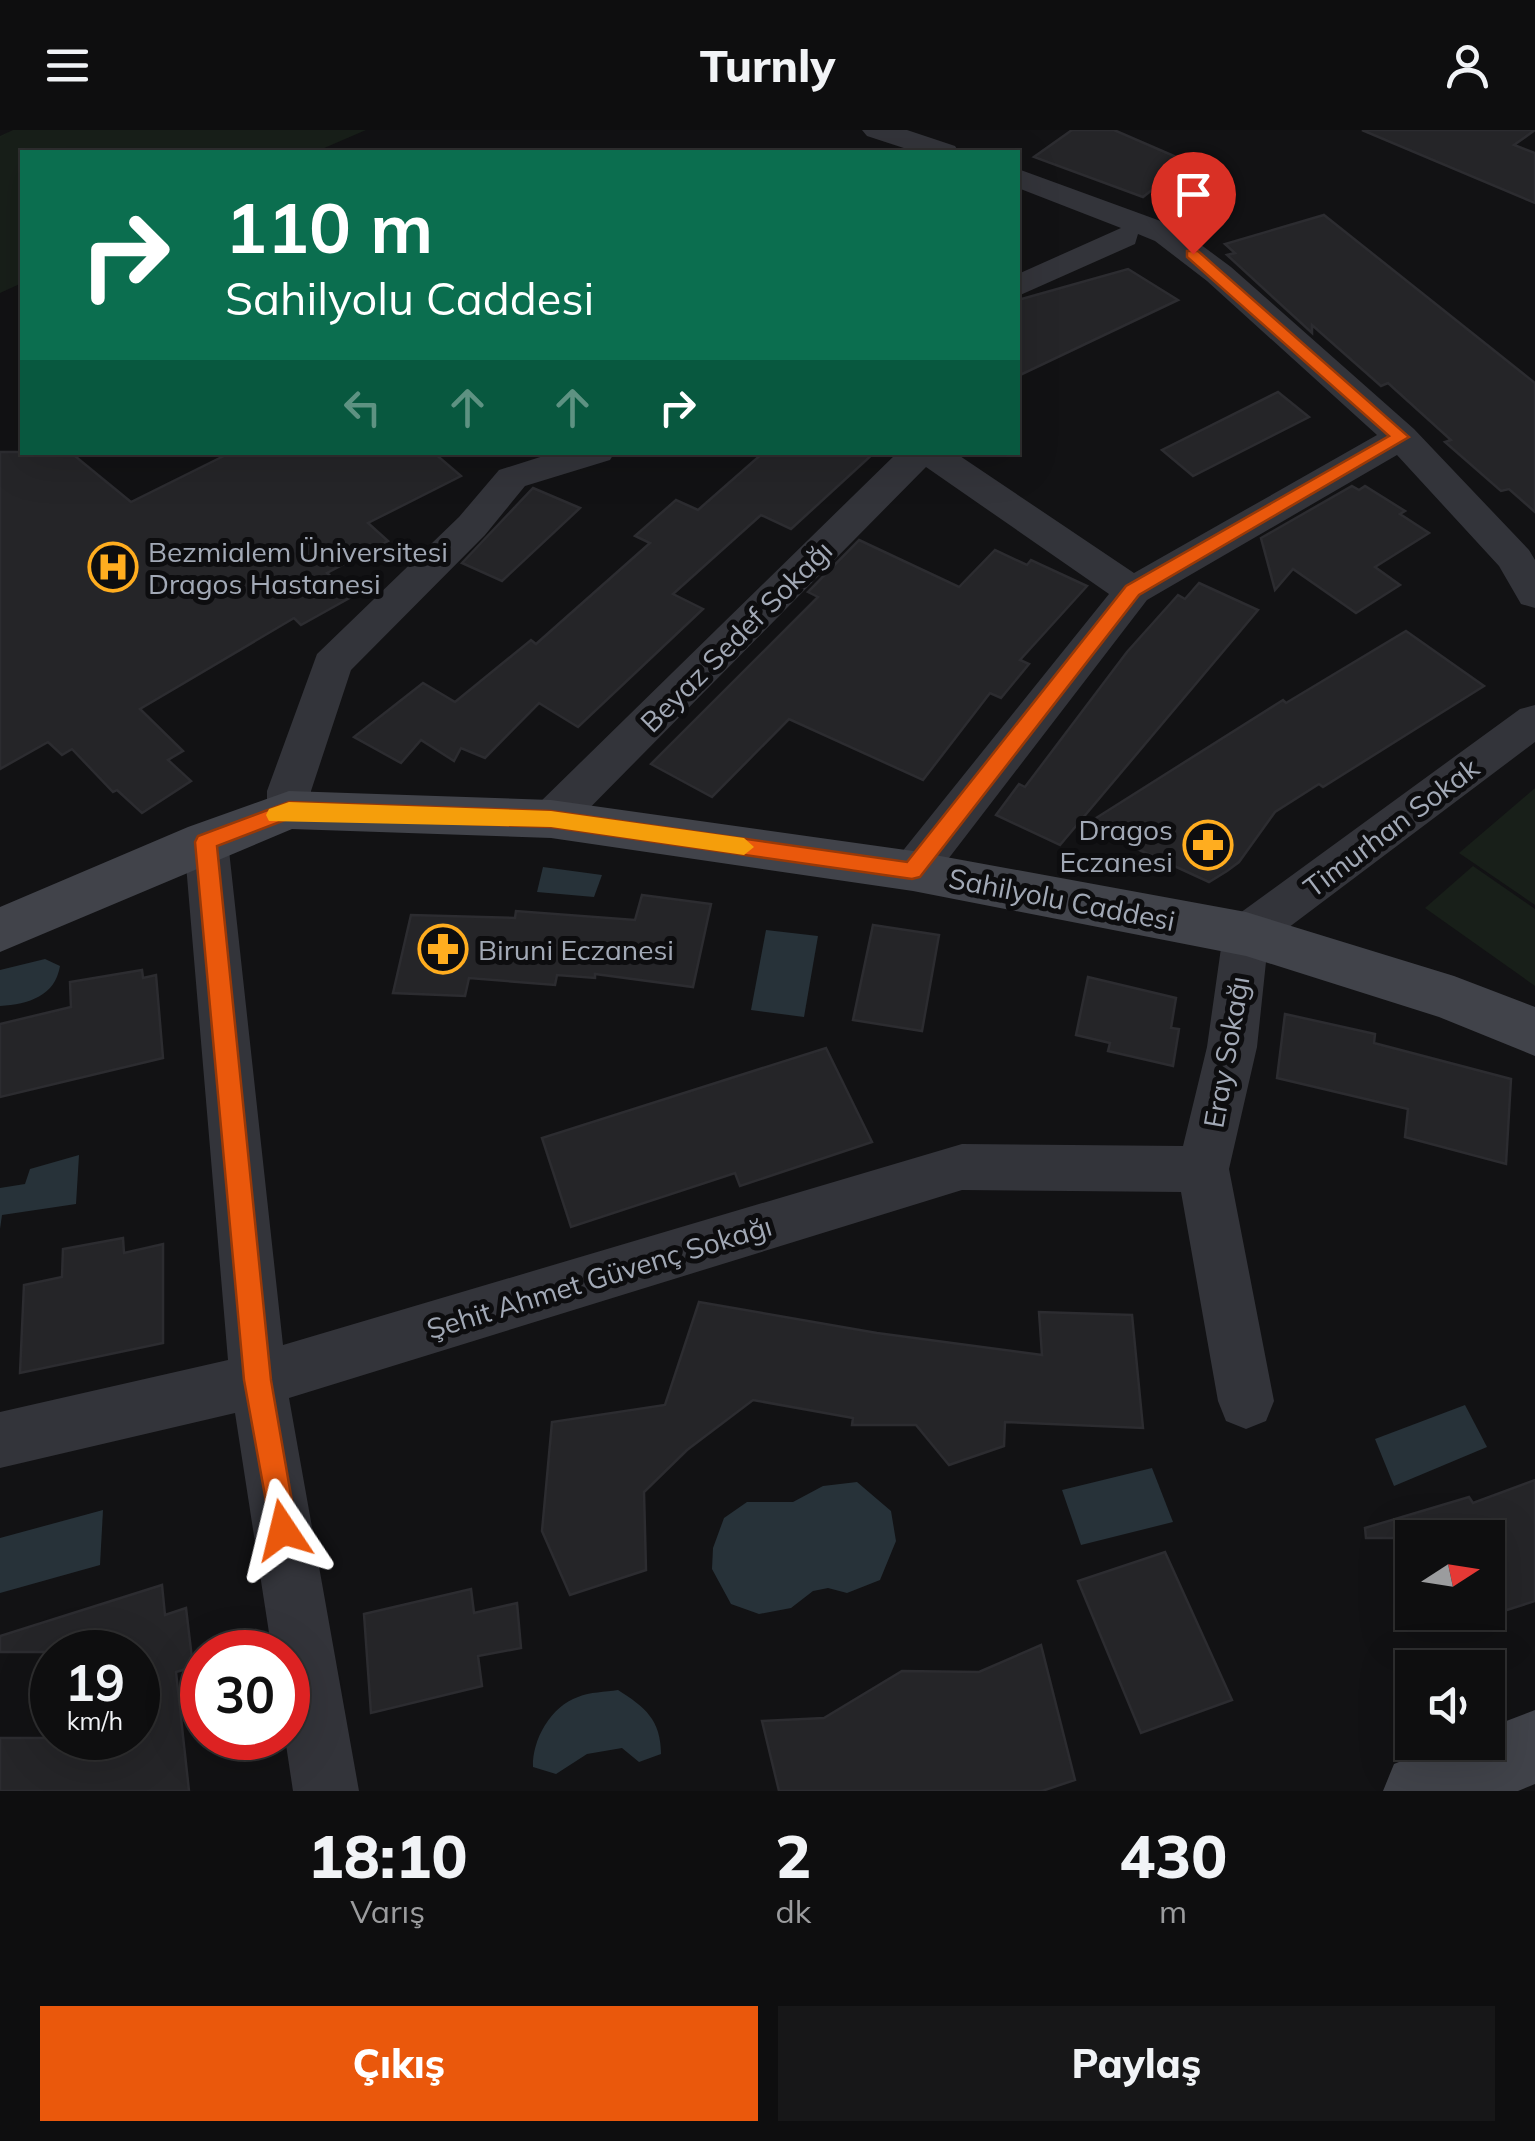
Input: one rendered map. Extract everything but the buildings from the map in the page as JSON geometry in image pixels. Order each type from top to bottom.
[{"type":"street","points":[[877,130],[938,150]]},
{"type":"street","points":[[1020,179],[1166,234],[1219,274],[1400,437],[1515,559],[1535,595]]},
{"type":"street","points":[[1020,285],[1124,236]]},
{"type":"street","points":[[912,871],[1133,591],[1400,437]]},
{"type":"street","points":[[289,810],[289,791],[332,664],[472,526],[512,478],[587,455]]},
{"type":"street","name":"Beyaz Sedef Sokağı","points":[[551,819],[917,455]]},
{"type":"street","points":[[932,455],[1133,591]]},
{"type":"street","name":"Timurhan Sokak","points":[[1246,934],[1535,720]]},
{"type":"street","name":"Sahilyolu Caddesi","points":[[0,930],[289,810],[551,819],[912,871],[1246,934],[1454,999],[1535,1032]]},
{"type":"street","points":[[206,842],[258,1380],[326,1791]]},
{"type":"street","name":"Eray Sokağı","points":[[1204,1168],[1232,1048],[1246,934]]},
{"type":"street","name":"Şehit Ahmet Güvenç Sokağı","points":[[0,1440],[258,1380],[962,1167],[1204,1168]]},
{"type":"street","points":[[1204,1168],[1246,1401]]},
{"type":"street","points":[[1420,1791],[1535,1747]]},
{"type":"shaded area","points":[[13,130],[366,130],[320,150],[20,150],[20,284],[0,293],[0,136]]},
{"type":"shaded area","points":[[1535,788],[1535,905],[1459,853]]},
{"type":"shaded area","points":[[1473,866],[1535,909],[1535,986],[1425,908]]},
{"type":"shaded area","points":[[543,867],[602,875],[594,897],[537,892]]},
{"type":"shaded area","points":[[766,930],[818,936],[804,1017],[751,1010]]},
{"type":"shaded area","points":[[45,959],[60,966],[53,985],[30,1000],[0,1006],[0,970]]},
{"type":"shaded area","points":[[79,1155],[76,1204],[2,1215],[0,1229],[0,1188],[25,1184],[30,1169]]},
{"type":"shaded area","points":[[1465,1405],[1487,1447],[1394,1486],[1375,1439]]},
{"type":"shaded area","points":[[1152,1468],[1173,1522],[1081,1545],[1062,1490]]},
{"type":"shaded area","points":[[857,1482],[891,1511],[896,1541],[880,1580],[847,1593],[828,1588],[813,1591],[791,1608],[759,1614],[731,1604],[712,1569],[713,1548],[724,1518],[747,1502],[793,1502],[823,1486]]},
{"type":"shaded area","points":[[103,1510],[100,1565],[0,1593],[0,1538]]},
{"type":"shaded area","points":[[618,1690],[636,1702],[655,1723],[661,1754],[639,1762],[622,1748],[587,1754],[556,1774],[533,1767],[540,1735],[559,1708],[583,1695]]},
{"type":"slow traffic","points":[[276,815],[289,810],[551,819],[744,847]]},
{"type":"place","name":"Bezmialem Üniversitesi Dragos Hastanesi","points":[[113,567]]},
{"type":"place","name":"Dragos Eczanesi","points":[[1208,845]]},
{"type":"place","name":"Biruni Eczanesi","points":[[443,949]]},
{"type":"route","points":[[283,1530],[258,1380],[206,842],[289,810],[551,819],[912,871],[1133,591],[1400,437],[1193,254]]}]
